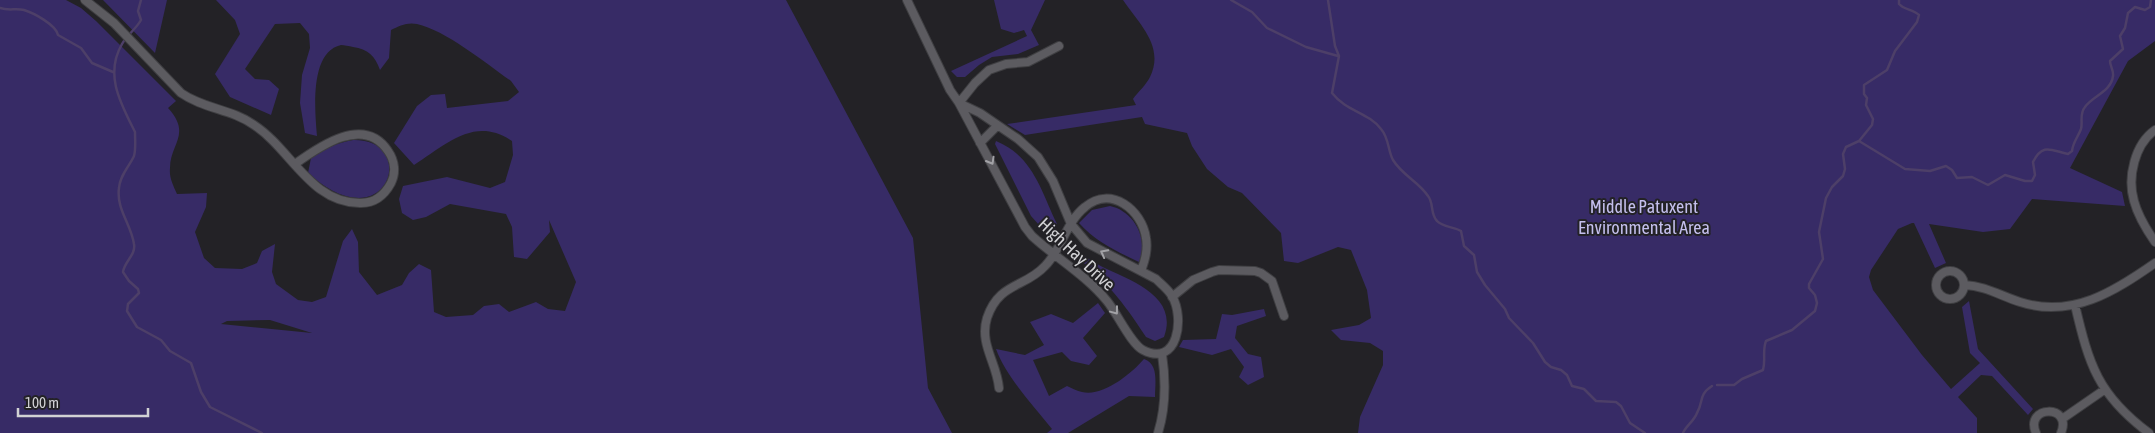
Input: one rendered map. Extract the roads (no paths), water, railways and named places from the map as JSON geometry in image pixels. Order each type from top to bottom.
[{"type":"street","points":[[85,0],[114,23],[182,93],[190,99],[237,115],[252,123],[269,136],[304,176],[324,192],[356,203],[366,203],[382,196],[393,180],[393,161],[385,146],[374,138],[360,135],[338,138],[295,164]]},
{"type":"street","name":"High Hay Drive","points":[[907,0],[950,90],[959,103],[1025,227],[1053,256],[1080,275],[1106,300],[1141,349],[1155,354],[1162,354],[1170,349],[1178,332],[1178,314],[1172,297],[1156,279],[1087,243],[1071,224],[1053,181],[1038,157],[1018,139],[980,113],[959,103]]},
{"type":"street","points":[[959,103],[975,83],[989,70],[1006,64],[1028,62],[1059,46]]},
{"type":"street","points":[[980,142],[997,126]]},
{"type":"street","points":[[2155,130],[2146,138],[2140,148],[2132,173],[2132,185],[2133,199],[2139,215],[2155,242]]},
{"type":"street","points":[[999,388],[996,370],[984,338],[990,310],[1004,292],[1035,275],[1045,266],[1053,256],[1071,224],[1086,206],[1102,199],[1121,202],[1129,207],[1140,220],[1146,238],[1146,256],[1141,271]]},
{"type":"street","points":[[1965,284],[1984,288],[2033,306],[2059,308],[2095,300],[2120,287],[2155,262]]},
{"type":"street","points":[[1172,297],[1194,280],[1212,272],[1219,270],[1255,271],[1272,281],[1284,316]]},
{"type":"street","points":[[2075,305],[2087,355],[2104,390],[2115,404],[2149,433]]},
{"type":"street","points":[[1158,433],[1166,387],[1162,354]]},
{"type":"street","points":[[2062,419],[2104,390]]},
{"type":"street","points":[[2036,433],[2035,420],[2041,413],[2052,412],[2062,419],[2061,433]]},
{"type":"waterway","points":[[141,0],[138,11],[141,20],[122,44],[114,67],[116,89],[135,132],[134,156],[123,175],[119,188],[120,203],[134,244],[133,252],[123,272],[138,289],[139,293],[128,304],[127,311],[137,327],[161,340],[170,351],[191,363],[201,392],[210,407],[262,433]]},
{"type":"waterway","points":[[1231,0],[1252,12],[1267,28],[1306,47],[1338,56]]},
{"type":"waterway","points":[[1328,0],[1335,46],[1339,56],[1332,93],[1344,104],[1376,123],[1381,129],[1386,136],[1393,160],[1428,196],[1433,215],[1437,221],[1442,225],[1461,231],[1464,246],[1474,255],[1477,272],[1485,285],[1505,309],[1509,318],[1533,343],[1545,362],[1551,367],[1561,370],[1567,375],[1572,386],[1584,389],[1596,401],[1616,402],[1621,406],[1630,423],[1645,433]]},
{"type":"waterway","points":[[1717,385],[1734,385],[1742,379],[1763,370],[1766,341],[1792,330],[1815,311],[1817,303],[1815,295],[1809,288],[1809,284],[1823,259],[1819,232],[1826,198],[1832,187],[1843,176],[1845,169],[1843,154],[1846,147],[1859,141],[1872,125],[1873,119],[1866,105],[1867,98],[1864,94],[1864,85],[1887,70],[1895,51],[1917,22],[1919,15],[1901,6],[1899,0]]},
{"type":"waterway","points":[[1859,141],[1905,169],[1930,171],[1946,166],[1952,170],[1957,178],[1972,177],[1988,185],[2005,175],[2025,181],[2032,181],[2035,175],[2033,162],[2040,152],[2048,149],[2068,154],[2072,151],[2074,142],[2081,129],[2083,110],[2112,81],[2113,74],[2110,61],[2123,49],[2120,36],[2125,28],[2128,13],[2135,7],[2145,10],[2150,7],[2151,0]]},
{"type":"waterway","points":[[0,8],[24,10],[39,17],[49,23],[58,35],[81,48],[92,63],[113,72]]},
{"type":"waterway","points":[[1683,433],[1696,416],[1705,392],[1712,386]]},
{"type":"park label","name":"Middle Patuxent Environmental Area","points":[[1644,216]]}]
